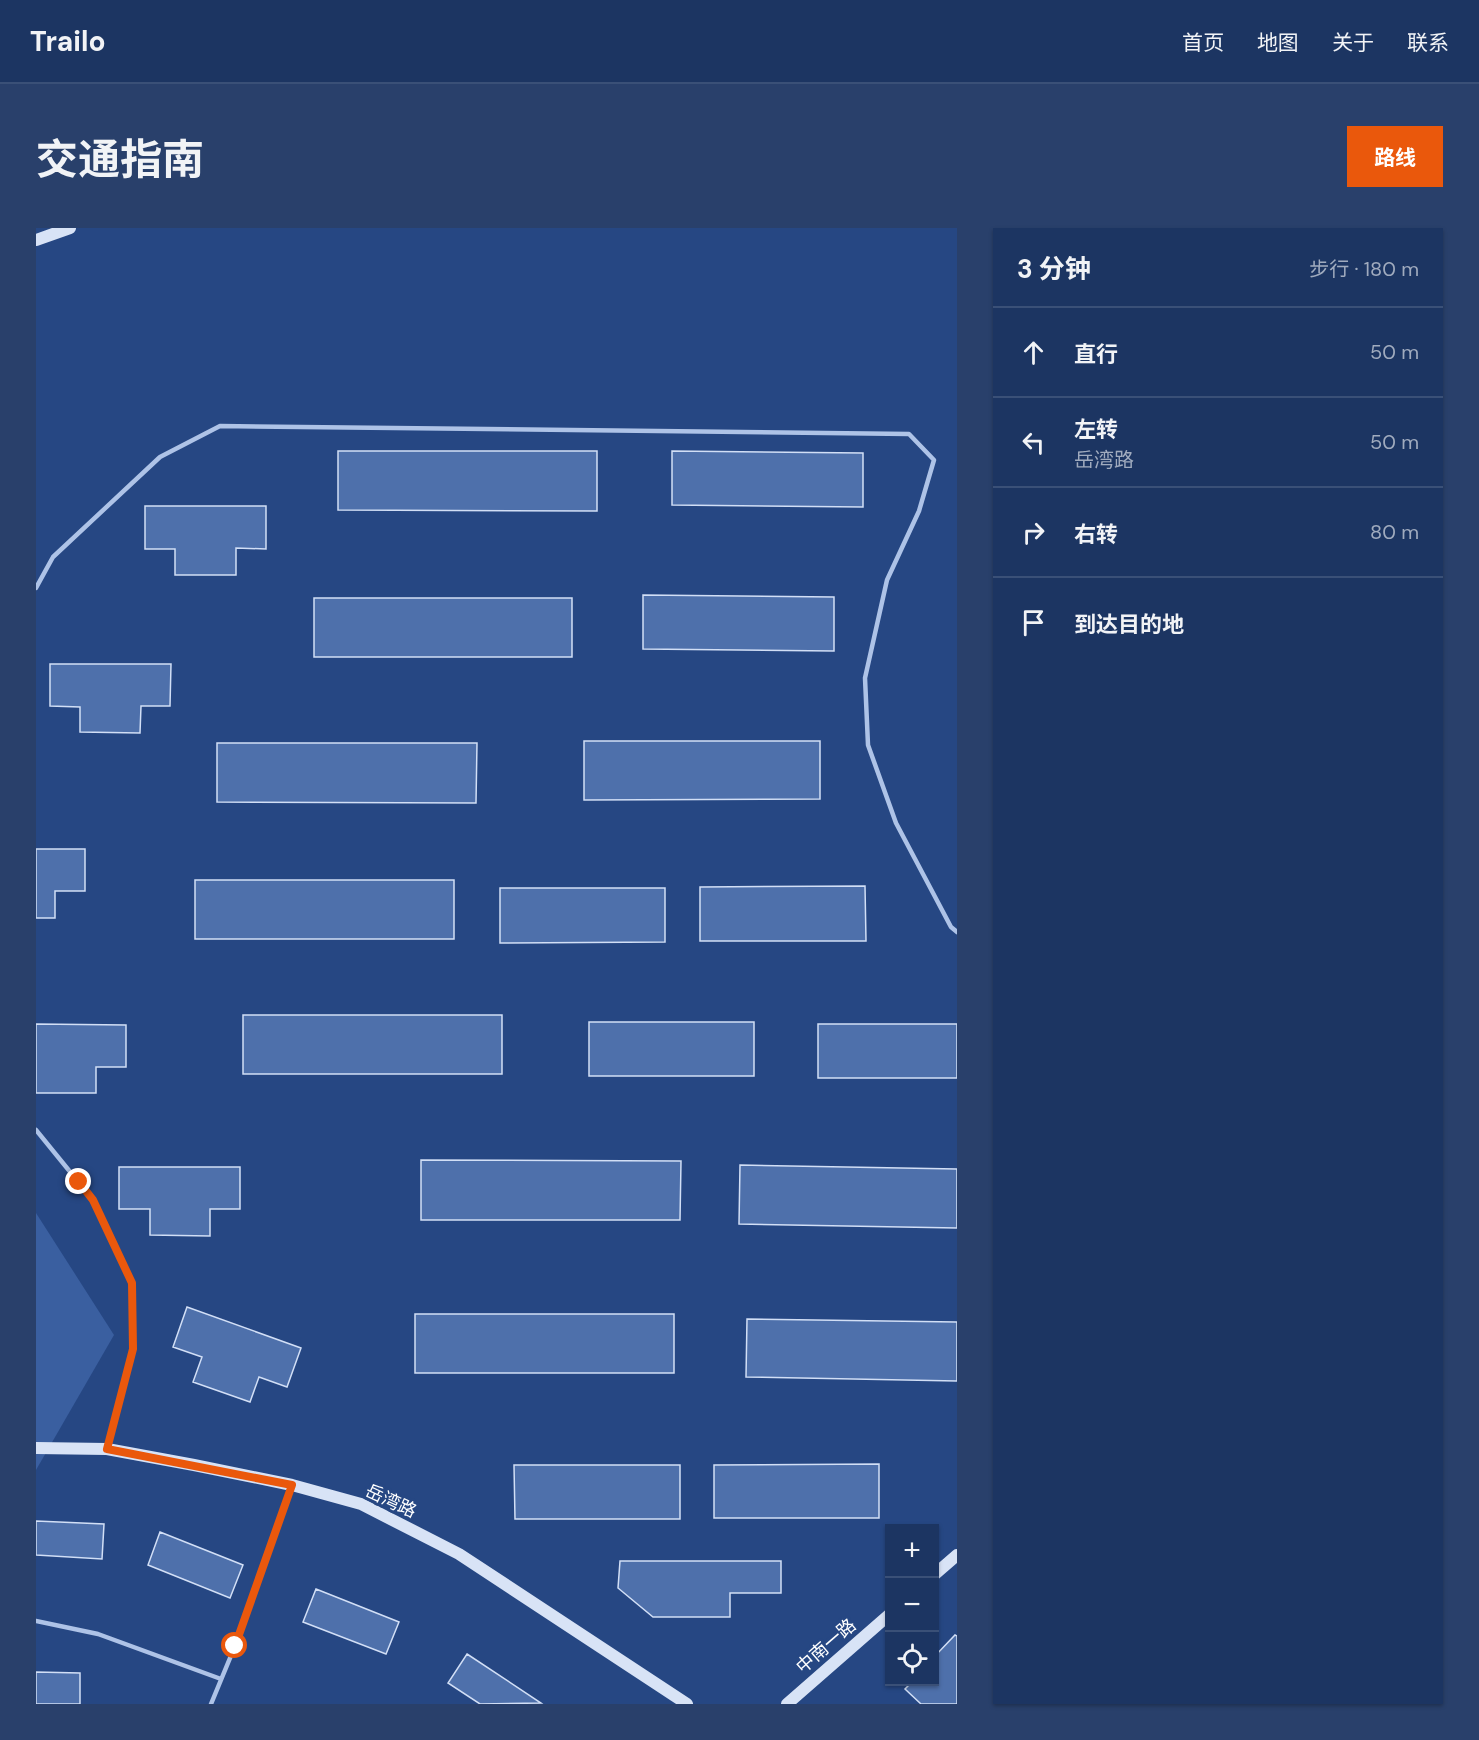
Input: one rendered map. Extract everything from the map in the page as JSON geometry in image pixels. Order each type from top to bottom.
[{"type":"street","points":[[36,240],[70,228]]},
{"type":"street","name":"岳湾路","points":[[36,1448],[107,1449],[292,1485],[361,1504],[459,1554],[687,1704]]},
{"type":"street","points":[[939,1571],[957,1555]]},
{"type":"street","name":"中南一路","points":[[787,1704],[885,1618]]},
{"type":"lane","points":[[36,588],[53,557],[160,457],[220,426],[909,434],[934,460],[920,511],[887,580],[865,678],[868,745],[896,823],[951,927],[957,932]]},
{"type":"lane","points":[[36,1130],[93,1200],[132,1283],[133,1349],[107,1449]]},
{"type":"lane","points":[[211,1704],[292,1485]]},
{"type":"lane","points":[[36,1621],[98,1634],[221,1679]]},
{"type":"shaded area","points":[[36,1213],[114,1335],[36,1470]]},
{"type":"building","points":[[338,451],[597,451],[597,511],[338,510]]},
{"type":"building","points":[[672,451],[863,453],[863,507],[672,505]]},
{"type":"building","points":[[145,506],[266,506],[266,549],[236,548],[236,575],[175,575],[175,549],[145,549]]},
{"type":"building","points":[[643,595],[834,597],[834,651],[643,649]]},
{"type":"building","points":[[314,598],[572,598],[572,657],[314,657]]},
{"type":"building","points":[[50,664],[171,664],[170,706],[141,706],[140,733],[80,732],[80,707],[50,706]]},
{"type":"building","points":[[584,741],[820,741],[820,799],[584,800]]},
{"type":"building","points":[[217,743],[477,743],[476,803],[217,802]]},
{"type":"building","points":[[36,849],[85,849],[85,891],[55,891],[55,918],[36,918]]},
{"type":"building","points":[[195,880],[454,880],[454,939],[195,939]]},
{"type":"building","points":[[865,886],[866,941],[700,941],[700,887]]},
{"type":"building","points":[[500,888],[665,888],[665,942],[500,943]]},
{"type":"building","points":[[243,1015],[502,1015],[502,1074],[243,1074]]},
{"type":"building","points":[[589,1022],[754,1022],[754,1076],[589,1076]]},
{"type":"building","points":[[36,1024],[126,1025],[126,1067],[96,1067],[96,1093],[36,1093]]},
{"type":"building","points":[[818,1024],[957,1024],[957,1078],[818,1078]]},
{"type":"building","points":[[421,1160],[681,1161],[680,1220],[421,1220]]},
{"type":"building","points":[[740,1165],[957,1169],[957,1228],[739,1224]]},
{"type":"building","points":[[119,1167],[240,1167],[240,1209],[210,1209],[210,1236],[150,1235],[150,1209],[119,1209]]},
{"type":"building","points":[[187,1307],[301,1348],[287,1387],[259,1377],[250,1402],[193,1382],[202,1357],[173,1347]]},
{"type":"building","points":[[415,1314],[674,1314],[674,1373],[415,1373]]},
{"type":"building","points":[[747,1319],[957,1322],[957,1381],[746,1377]]},
{"type":"building","points":[[879,1464],[879,1518],[714,1518],[714,1465]]},
{"type":"building","points":[[514,1465],[680,1465],[680,1519],[515,1519]]},
{"type":"building","points":[[36,1521],[104,1524],[102,1559],[36,1555]]},
{"type":"building","points":[[160,1532],[243,1565],[230,1598],[148,1565]]},
{"type":"building","points":[[620,1561],[781,1561],[781,1593],[730,1593],[730,1617],[653,1617],[618,1588]]},
{"type":"building","points":[[316,1589],[399,1622],[386,1654],[303,1622]]},
{"type":"building","points":[[955,1635],[957,1636],[957,1704],[921,1704],[905,1689],[908,1686],[939,1686],[939,1652]]},
{"type":"building","points":[[467,1654],[541,1703],[480,1704],[448,1683]]},
{"type":"building","points":[[36,1672],[80,1673],[80,1704],[36,1704]]},
{"type":"route","points":[[79,1182],[93,1200],[132,1283],[133,1349],[107,1449],[292,1485],[235,1646]]}]
